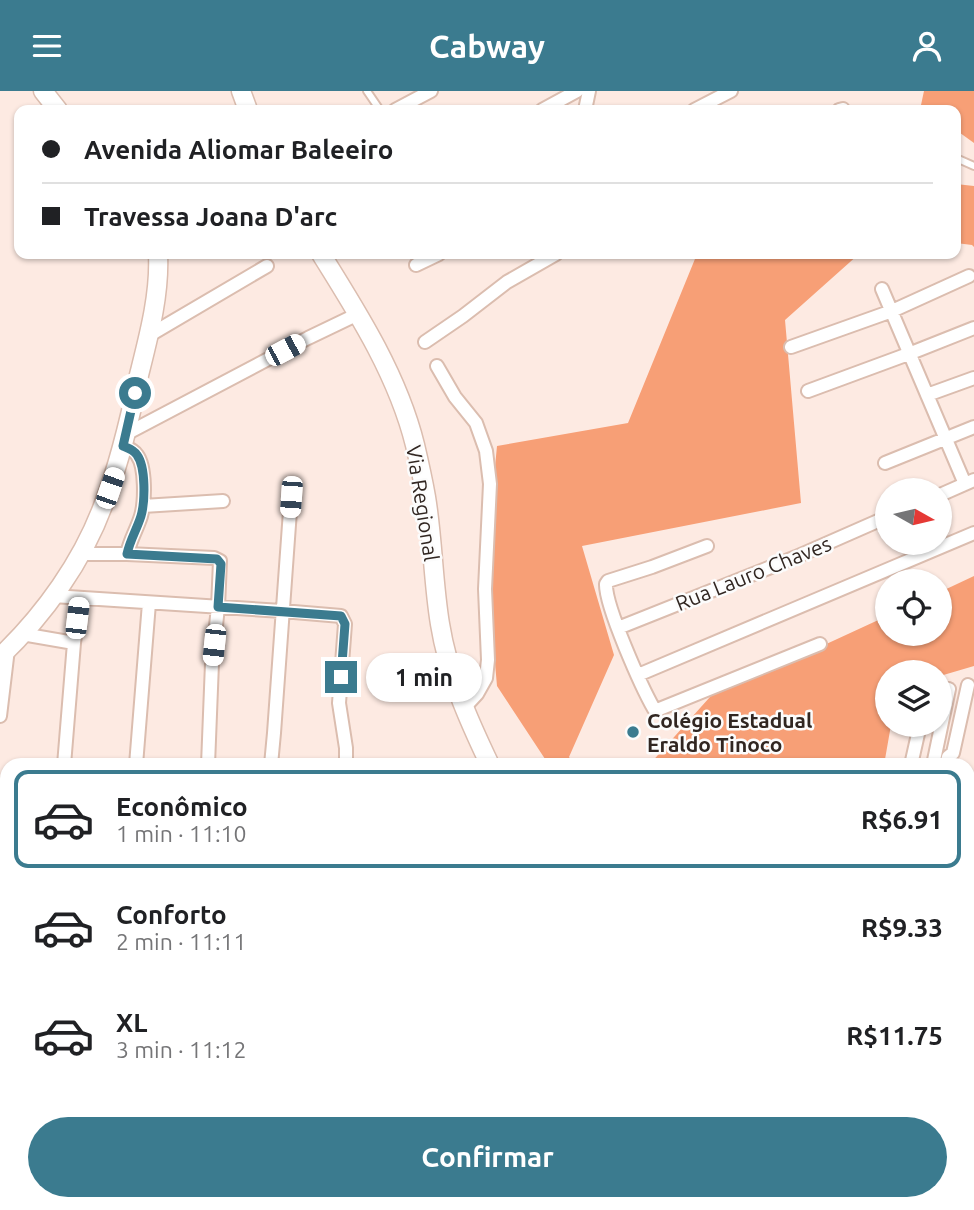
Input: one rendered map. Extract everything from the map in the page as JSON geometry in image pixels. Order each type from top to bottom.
[{"type":"main road","points":[[43,91],[54,105]]},
{"type":"main road","points":[[4,653],[52,596],[81,554],[104,505],[124,440],[148,336],[158,259]]},
{"type":"main road","name":"Via Regional","points":[[324,259],[380,356],[400,400],[415,443],[426,498],[440,624],[454,683],[487,758]]},
{"type":"street","points":[[404,105],[431,91]]},
{"type":"street","points":[[551,105],[577,91]]},
{"type":"street","points":[[704,105],[731,91]]},
{"type":"street","points":[[416,265],[429,259]]},
{"type":"street","points":[[425,342],[507,282],[546,259]]},
{"type":"street","points":[[148,336],[267,266]]},
{"type":"street","points":[[791,347],[892,310],[969,276]]},
{"type":"street","points":[[882,289],[945,438],[971,485],[952,491]]},
{"type":"street","points":[[127,554],[132,534],[141,517],[144,480],[138,456],[124,440],[308,338],[358,314]]},
{"type":"street","points":[[807,390],[974,328]]},
{"type":"street","points":[[437,366],[455,397],[476,423],[486,451],[490,484],[485,589],[488,660],[486,678],[477,694],[464,708]]},
{"type":"street","points":[[928,395],[974,378]]},
{"type":"street","points":[[885,463],[974,427]]},
{"type":"street","points":[[272,758],[291,497]]},
{"type":"street","points":[[143,506],[223,501]]},
{"type":"street","name":"Rua Lauro Chaves","points":[[618,628],[875,522]]},
{"type":"street","points":[[638,675],[974,533]]},
{"type":"street","points":[[707,546],[608,581],[606,584],[606,593],[618,628],[653,708],[657,710],[820,645]]},
{"type":"street","points":[[81,554],[214,558],[220,561],[208,758]]},
{"type":"street","points":[[52,596],[341,616],[345,624],[339,703],[346,758]]},
{"type":"street","points":[[65,758],[80,598]]},
{"type":"street","points":[[137,758],[149,603]]},
{"type":"street","points":[[22,634],[74,643]]},
{"type":"street","points":[[0,716],[4,653]]},
{"type":"street","points":[[948,758],[953,753],[971,683],[952,687]]},
{"type":"street","points":[[913,758],[917,737]]},
{"type":"street","points":[[934,758],[937,737]]},
{"type":"shaded area","points":[[924,91],[974,91],[974,143],[961,134],[961,105],[921,105]]},
{"type":"shaded area","points":[[961,185],[974,186],[974,247],[961,244]]},
{"type":"shaded area","points":[[695,259],[853,259],[785,320],[801,503],[582,546],[614,655],[570,758],[544,758],[497,686],[486,561],[497,446],[628,423]]},
{"type":"shaded area","points":[[974,576],[974,666],[952,672],[952,660],[875,660],[875,737],[889,737],[885,758],[655,758],[718,688],[875,622],[875,646],[952,646],[952,586]]},
{"type":"place","name":"Colégio Estadual Eraldo Tinoco","points":[[633,732]]},
{"type":"route","points":[[135,393],[123,446],[132,450],[141,463],[144,497],[141,517],[132,534],[127,554],[217,559],[221,564],[218,607],[341,616],[345,624],[341,677]]}]
